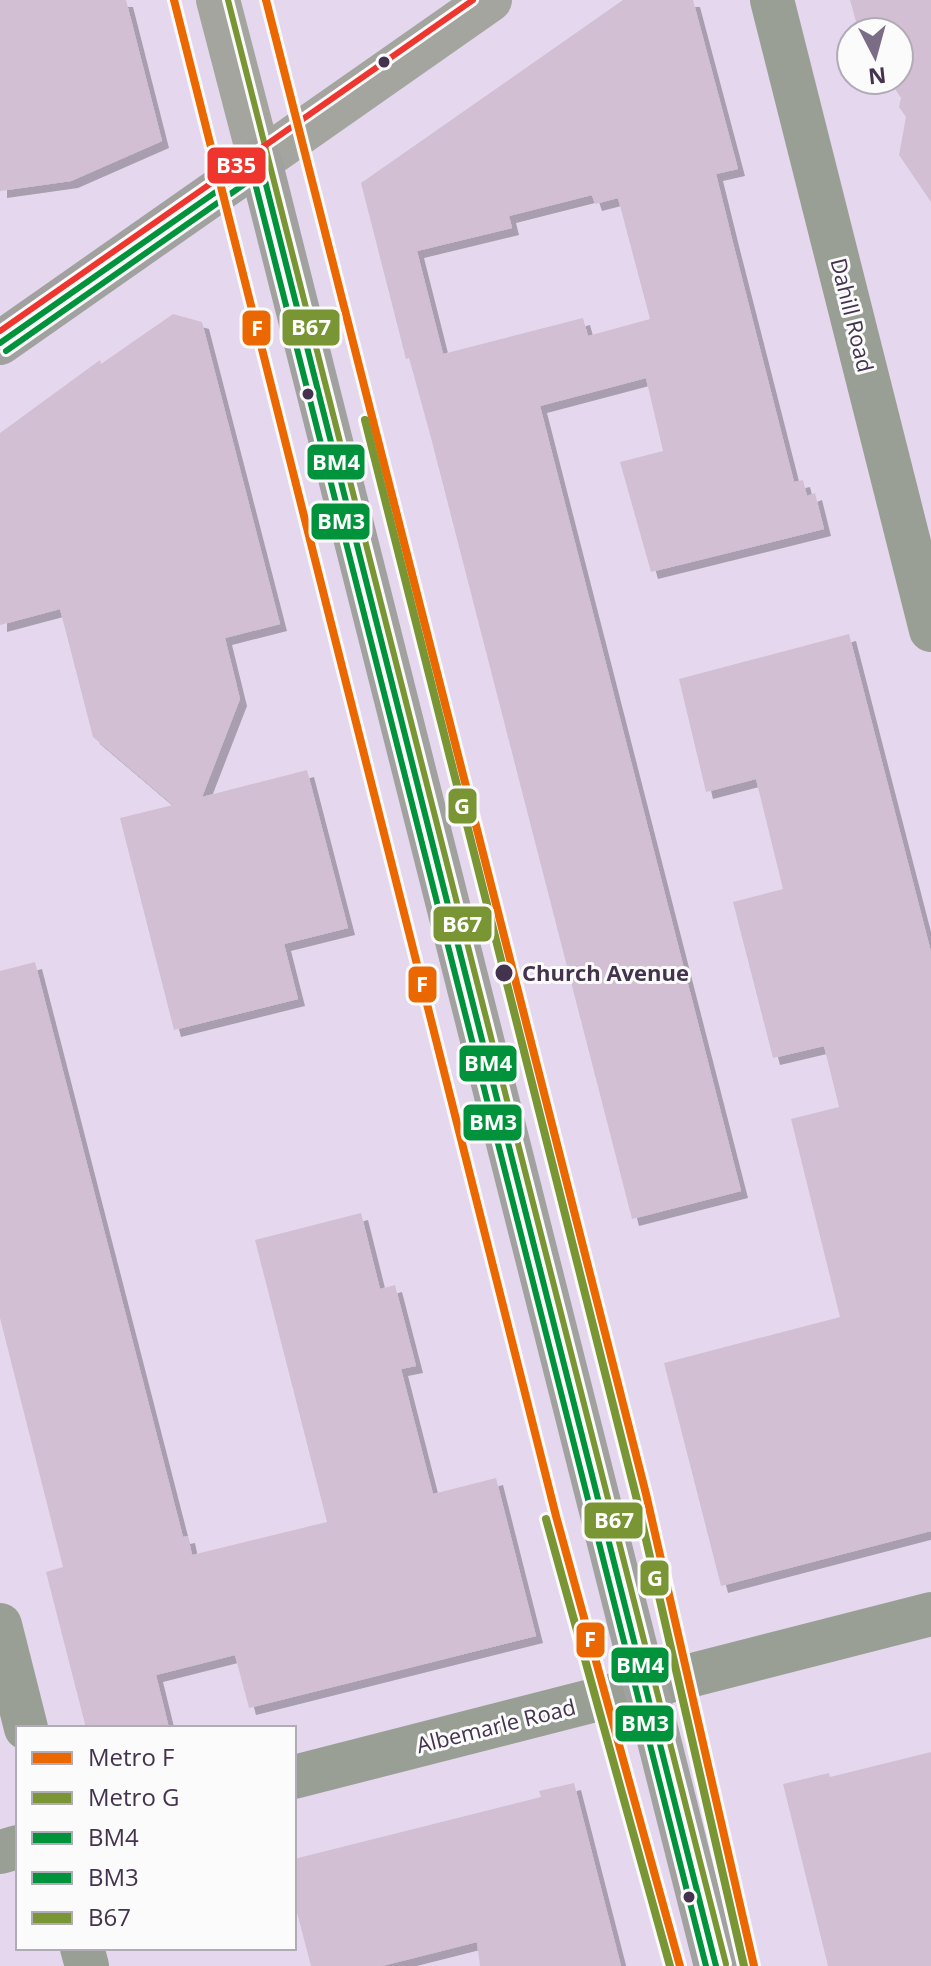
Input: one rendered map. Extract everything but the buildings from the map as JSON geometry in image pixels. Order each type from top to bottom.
[{"type":"main road","points":[[218,0],[716,1966]]},
{"type":"main road","points":[[0,343],[490,0]]},
{"type":"street","name":"Dahill Road","points":[[772,0],[924,569],[931,630]]},
{"type":"street","name":"Albemarle Road","points":[[296,1776],[931,1614]]},
{"type":"street","points":[[0,1625],[25,1726]]},
{"type":"metro line","name":"F","points":[[174,0],[556,1516],[680,1966]]},
{"type":"metro line","name":"F","points":[[266,0],[646,1494],[754,1966]]},
{"type":"metro line","name":"G","points":[[365,420],[636,1496],[744,1966]]},
{"type":"metro line","name":"G","points":[[546,1519],[670,1966]]},
{"type":"transit line","name":"B67","points":[[228,0],[726,1964]]},
{"type":"transit line","name":"B35","points":[[0,331],[473,0]]},
{"type":"transit line","name":"BM4","points":[[260,161],[716,1966]]},
{"type":"transit line","name":"BM4","points":[[0,343],[260,161]]},
{"type":"transit line","name":"BM3","points":[[250,163],[706,1966]]},
{"type":"transit line","name":"BM3","points":[[6,351],[266,169]]},
{"type":"place","name":"Church Avenue","points":[[504,973]]}]
